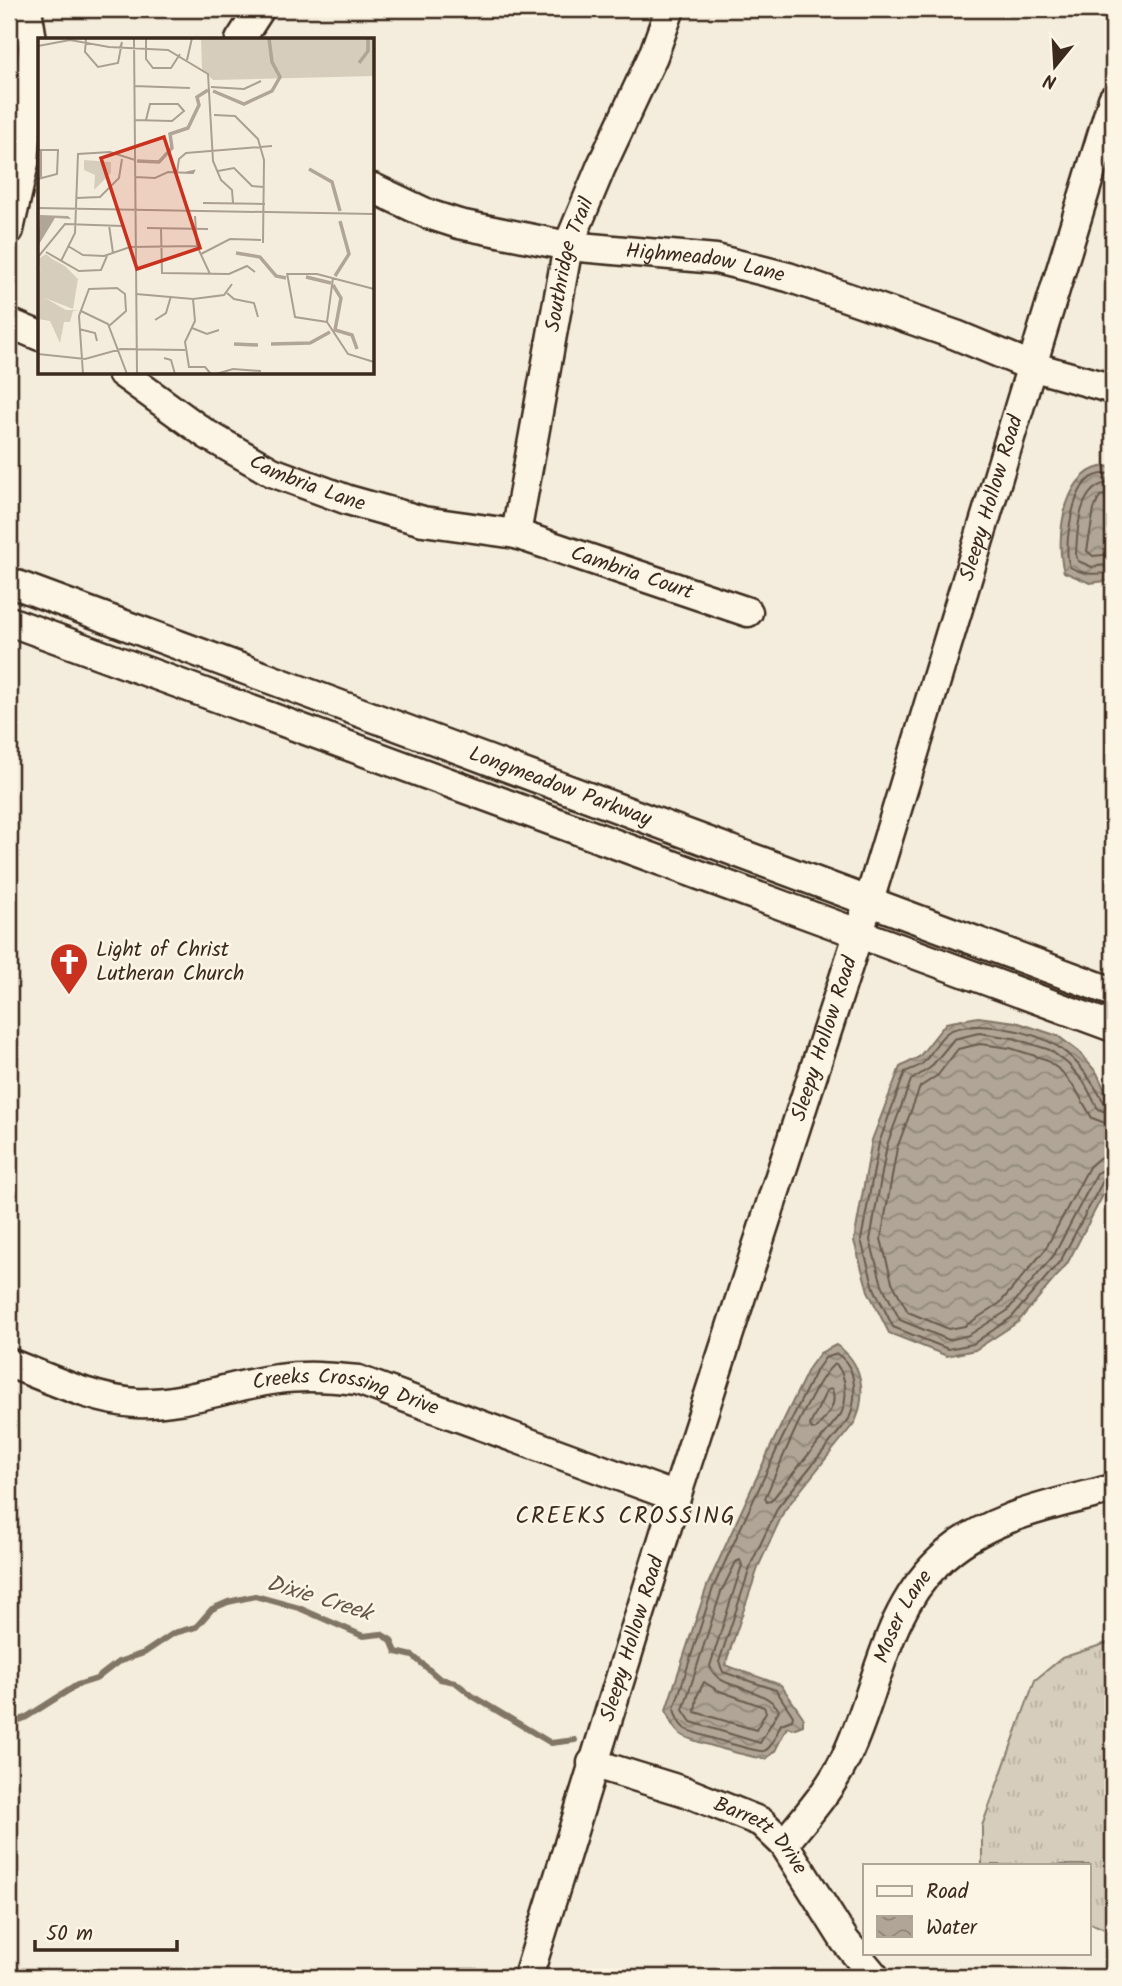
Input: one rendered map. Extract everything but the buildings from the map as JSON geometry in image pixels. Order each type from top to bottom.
[{"type":"street","points":[[9,230],[24,163],[37,46],[27,9]]},
{"type":"street","points":[[241,38],[260,9]]},
{"type":"street","name":"Southridge Trail","points":[[516,534],[568,246],[601,167],[653,56],[670,9]]},
{"type":"street","name":"Sleepy Hollow Road","points":[[528,1977],[676,1497],[869,901],[1113,99]]},
{"type":"street","name":"Highmeadow Lane","points":[[374,188],[428,214],[459,224],[568,246],[716,259],[788,277],[956,335],[1031,366],[1113,389]]},
{"type":"street","points":[[9,323],[38,335]]},
{"type":"street","name":"Cambria Lane","points":[[123,374],[205,434],[272,472],[348,500],[423,521],[516,534]]},
{"type":"street","name":"Cambria Court","points":[[516,534],[748,612]]},
{"type":"street","name":"Longmeadow Parkway","points":[[9,582],[1113,992]]},
{"type":"street","name":"Longmeadow Parkway","points":[[9,621],[1113,1027]]},
{"type":"street","name":"Creeks Crossing Drive","points":[[9,1363],[107,1399],[137,1403],[179,1401],[278,1379],[324,1376],[358,1381],[676,1497]]},
{"type":"street","name":"Moser Lane","points":[[785,1844],[824,1794],[846,1758],[895,1620],[939,1561],[974,1537],[1010,1519],[1113,1489]]},
{"type":"street","name":"Barrett Drive","points":[[592,1763],[735,1810],[761,1822],[785,1844],[845,1941],[875,1977]]},
{"type":"green space","points":[[1113,1641],[1113,1932],[1090,1923],[1090,1864],[982,1864],[982,1826],[1035,1680],[1062,1658]]},
{"type":"water","points":[[1113,467],[1113,580],[1090,583],[1064,572],[1061,557],[1062,522],[1074,488],[1084,476],[1097,468]]},
{"type":"water","points":[[978,1017],[1016,1022],[1058,1036],[1079,1052],[1097,1073],[1113,1108],[1113,1176],[1067,1264],[1018,1322],[975,1350],[947,1356],[889,1333],[868,1291],[854,1241],[872,1140],[900,1067],[919,1057],[946,1023]]},
{"type":"water","points":[[836,1345],[852,1360],[857,1369],[861,1390],[859,1411],[855,1422],[784,1511],[759,1565],[725,1665],[781,1685],[803,1717],[803,1725],[793,1729],[787,1727],[775,1751],[766,1759],[759,1758],[722,1749],[680,1734],[671,1723],[666,1710],[707,1586],[772,1444],[809,1368],[820,1353]]},
{"type":"waterway","name":"Dixie Creek","points":[[9,1724],[25,1718],[77,1685],[96,1679],[118,1662],[144,1653],[174,1633],[196,1627],[212,1609],[255,1596],[299,1608],[363,1636],[381,1634],[391,1640],[396,1652],[413,1656],[440,1679],[455,1682],[474,1697],[551,1743],[575,1740]]},
{"type":"place","name":"Light of Christ Lutheran Church","points":[[69,996]]},
{"type":"district","name":"CREEKS CROSSING","points":[[626,1517]]}]
